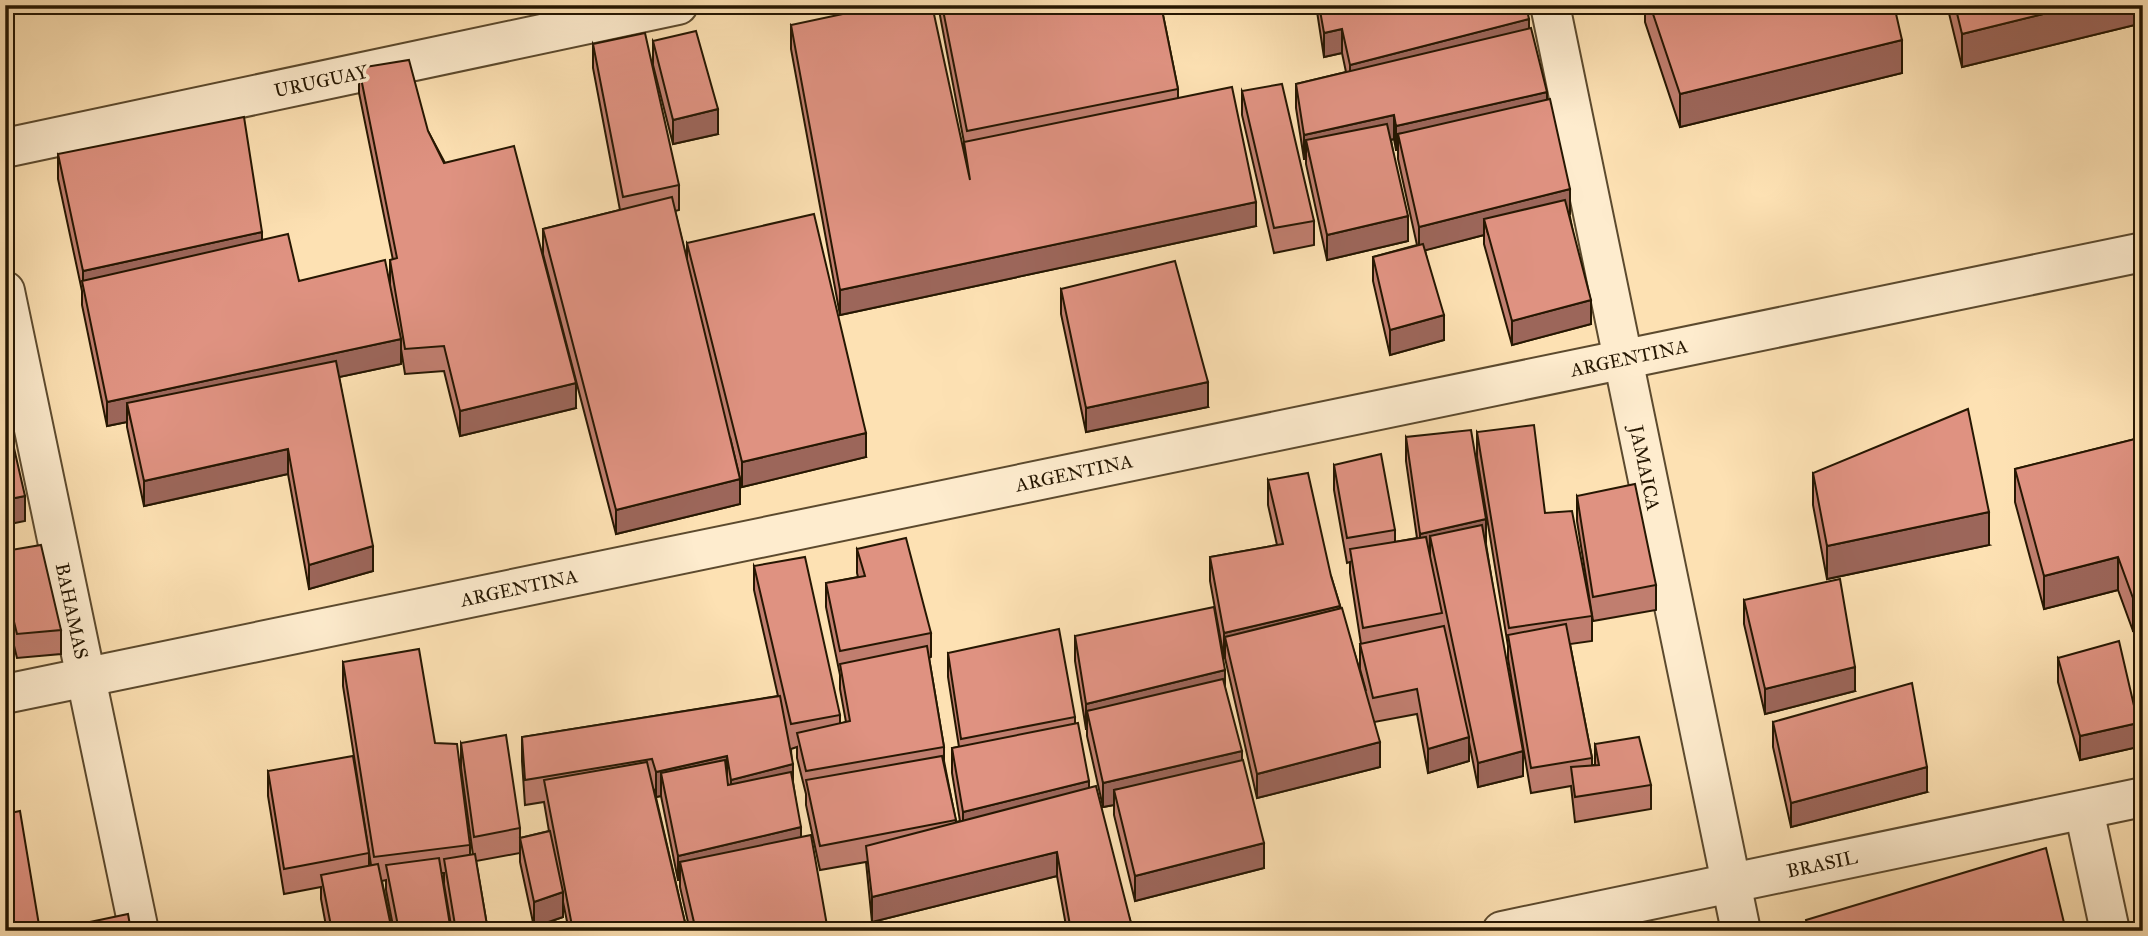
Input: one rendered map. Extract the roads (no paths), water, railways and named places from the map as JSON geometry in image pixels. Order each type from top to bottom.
[{"type":"street","name":"URUGUAY","points":[[5,148],[678,5]]},
{"type":"street","name":"JAMAICA","points":[[1550,5],[1741,931]]},
{"type":"street","name":"ARGENTINA","points":[[5,694],[2143,252]]},
{"type":"street","name":"BAHAMAS","points":[[5,291],[139,931]]},
{"type":"street","name":"BRASIL","points":[[1502,931],[2143,797]]},
{"type":"street","points":[[2084,810],[2110,931]]}]
